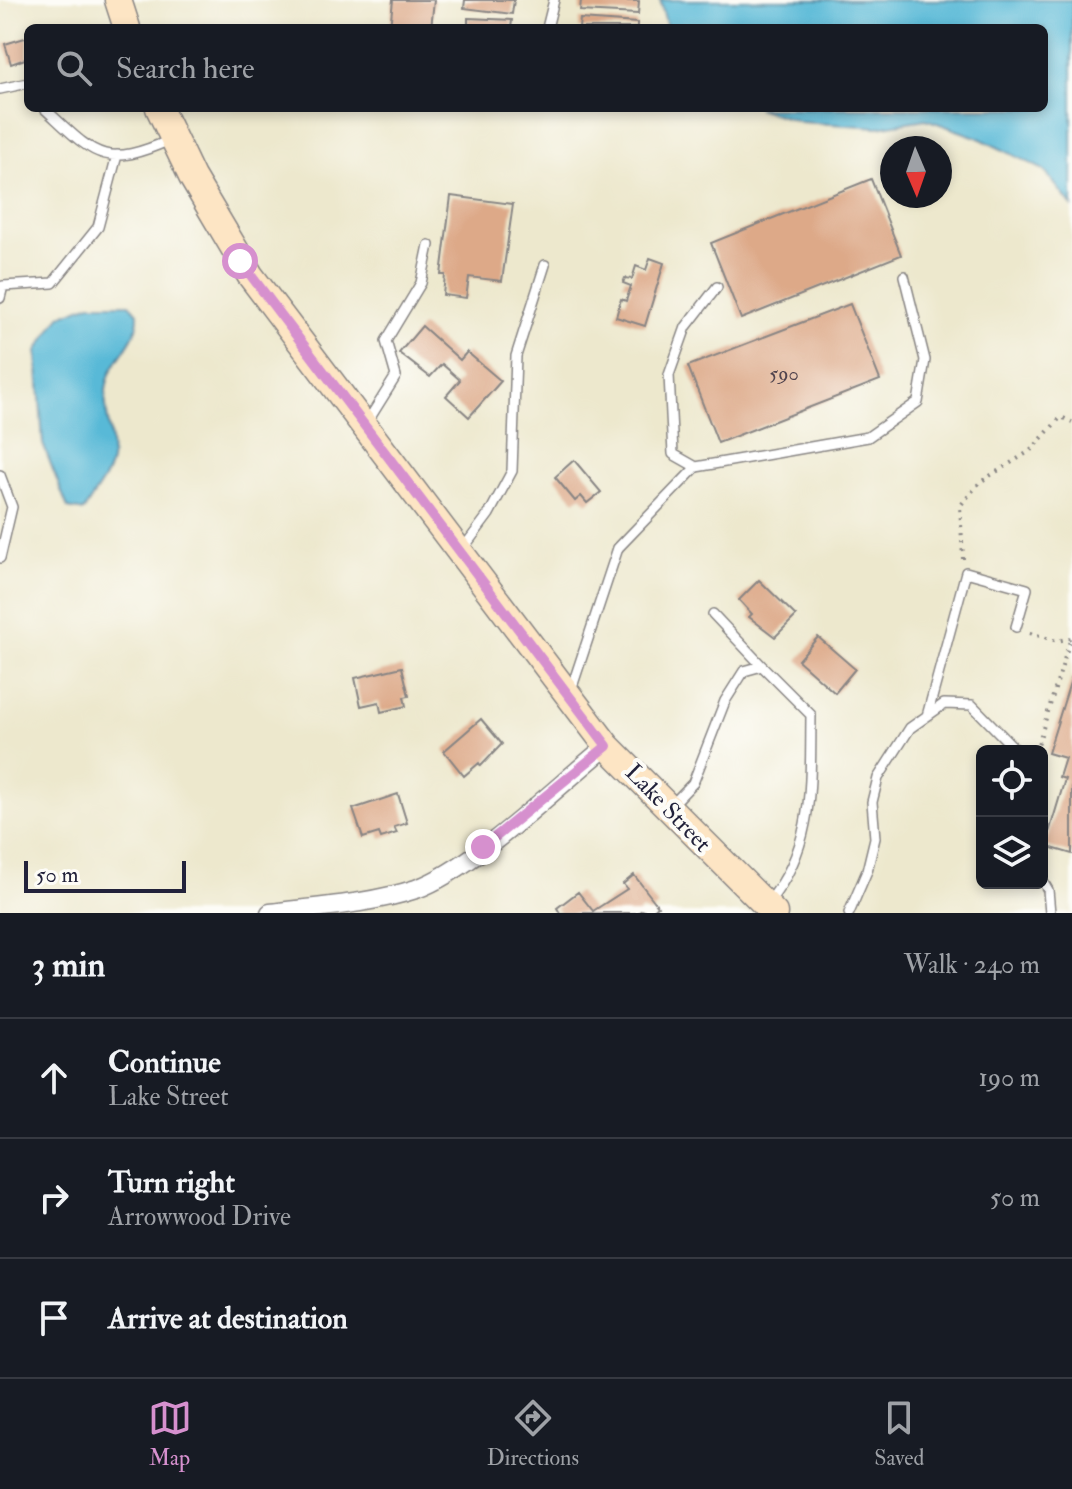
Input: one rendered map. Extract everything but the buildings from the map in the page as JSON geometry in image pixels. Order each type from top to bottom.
[{"type":"main road","points":[[118,0],[126,24]]},
{"type":"main road","name":"Lake Street","points":[[161,112],[240,261],[460,553],[607,746],[766,911]]},
{"type":"street","points":[[270,913],[379,898],[435,881],[471,857],[607,746]]},
{"type":"lane","points":[[548,24],[554,0]]},
{"type":"lane","points":[[0,89],[24,84]]},
{"type":"lane","points":[[48,112],[94,153],[134,156],[173,139]]},
{"type":"lane","points":[[0,298],[3,286],[53,283],[98,227],[117,155]]},
{"type":"lane","points":[[365,427],[396,376],[386,341],[421,283],[429,245]]},
{"type":"lane","points":[[460,553],[489,514],[512,471],[516,356],[545,265]]},
{"type":"lane","points":[[569,696],[618,548],[696,467],[868,437],[918,402],[925,360],[904,276]]},
{"type":"lane","points":[[696,467],[673,454],[669,375],[686,327],[717,287]]},
{"type":"lane","points":[[0,475],[12,507],[0,558]]},
{"type":"lane","points":[[927,716],[966,572],[1027,589],[1016,627]]},
{"type":"lane","points":[[713,614],[811,715],[809,799],[802,845],[783,885],[766,911]]},
{"type":"lane","points":[[668,809],[693,783],[725,701],[744,671],[762,666]]},
{"type":"lane","points":[[849,913],[867,871],[875,838],[872,802],[878,778],[910,728],[944,704],[972,705],[1011,745]]},
{"type":"lane","points":[[1047,889],[1050,913]]},
{"type":"path","points":[[966,572],[960,506],[980,482],[1030,451],[1061,417],[1072,422]]},
{"type":"path","points":[[1016,627],[1043,639],[1072,637],[1038,745]]},
{"type":"water","points":[[660,0],[1072,0],[1072,206],[1044,170],[979,138],[926,119],[878,127],[801,122],[770,112],[1048,112],[1048,24],[666,24]]},
{"type":"water","points":[[90,304],[130,304],[138,313],[135,330],[107,385],[106,407],[112,450],[110,467],[84,511],[68,508],[43,444],[37,351],[60,316]]},
{"type":"route","points":[[240,261],[607,746],[483,847]]}]
